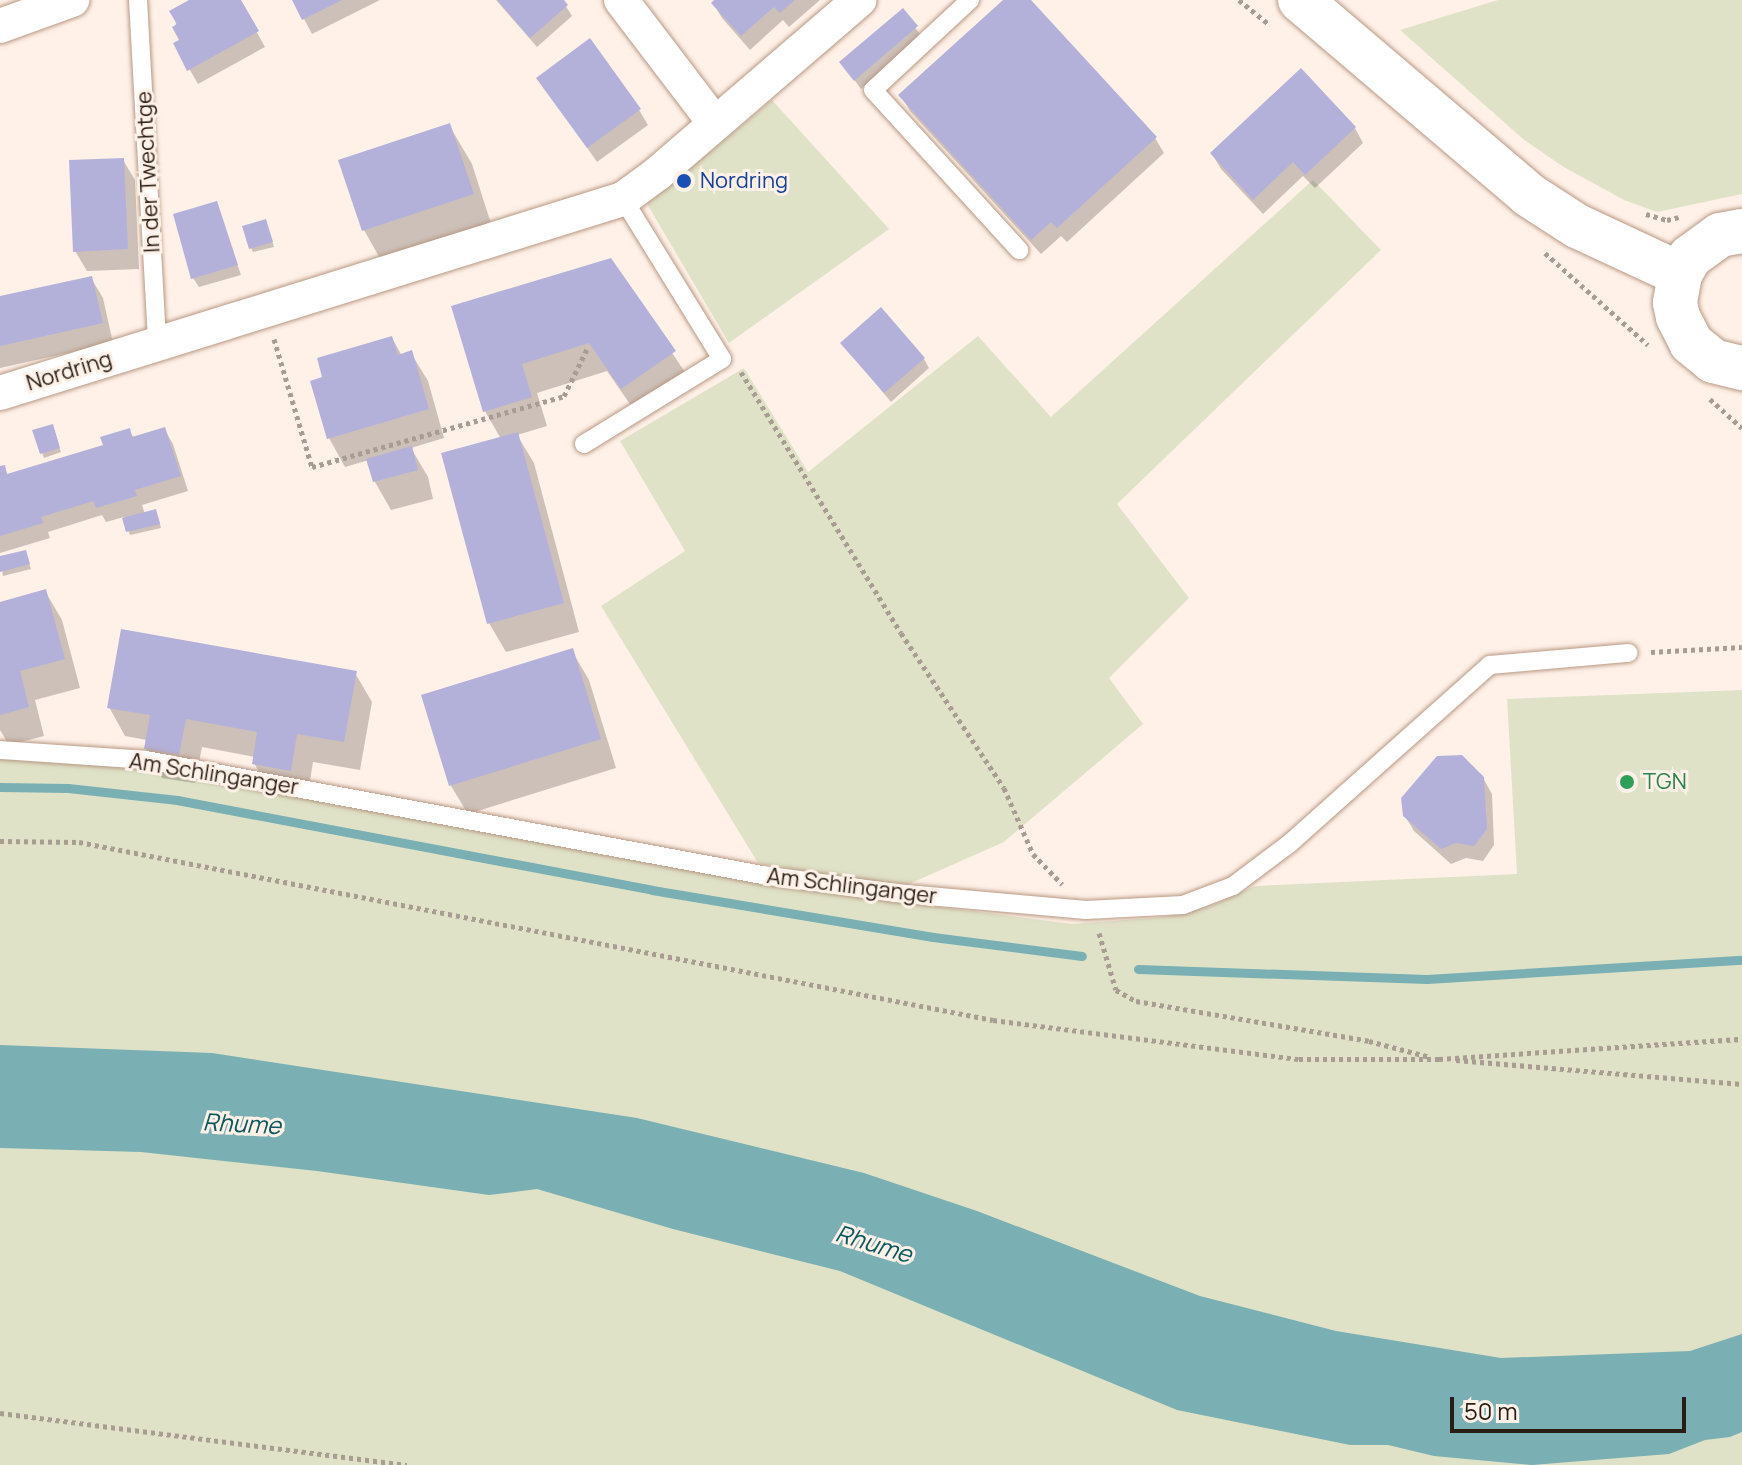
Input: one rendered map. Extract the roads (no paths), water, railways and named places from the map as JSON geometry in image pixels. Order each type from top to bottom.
[{"type":"main road","points":[[1300,0],[1529,195],[1577,226],[1680,274]]},
{"type":"main road","points":[[1742,231],[1720,235],[1703,244],[1690,257],[1676,288],[1678,317],[1691,343],[1713,361],[1742,368]]},
{"type":"street","points":[[0,26],[72,0]]},
{"type":"street","points":[[621,0],[714,122]]},
{"type":"street","name":"Nordring","points":[[0,393],[623,199],[657,174],[859,0]]},
{"type":"lane","name":"In der Twechtge","points":[[138,0],[157,344]]},
{"type":"lane","points":[[970,0],[873,90],[1019,250]]},
{"type":"lane","points":[[584,444],[722,359],[623,199]]},
{"type":"lane","name":"Am Schlinganger","points":[[0,750],[146,760],[762,875],[895,893],[1086,910],[1183,905],[1233,886],[1289,844],[1490,665],[1628,653]]},
{"type":"water","name":"Rhume","points":[[0,1045],[212,1053],[637,1118],[864,1173],[977,1211],[1200,1296],[1336,1331],[1501,1358],[1690,1351],[1742,1334],[1742,1432],[1705,1440],[1669,1454],[1532,1465],[1434,1456],[1388,1445],[1350,1445],[1177,1410],[840,1271],[673,1229],[537,1189],[489,1195],[317,1171],[141,1152],[0,1148]]},
{"type":"waterway","points":[[0,787],[68,788],[177,800],[652,890],[933,937],[1082,956]]},
{"type":"waterway","points":[[1138,969],[1427,979],[1742,960]]},
{"type":"place","name":"Nordring","points":[[684,181]]},
{"type":"place","name":"TGN","points":[[1627,782]]}]
